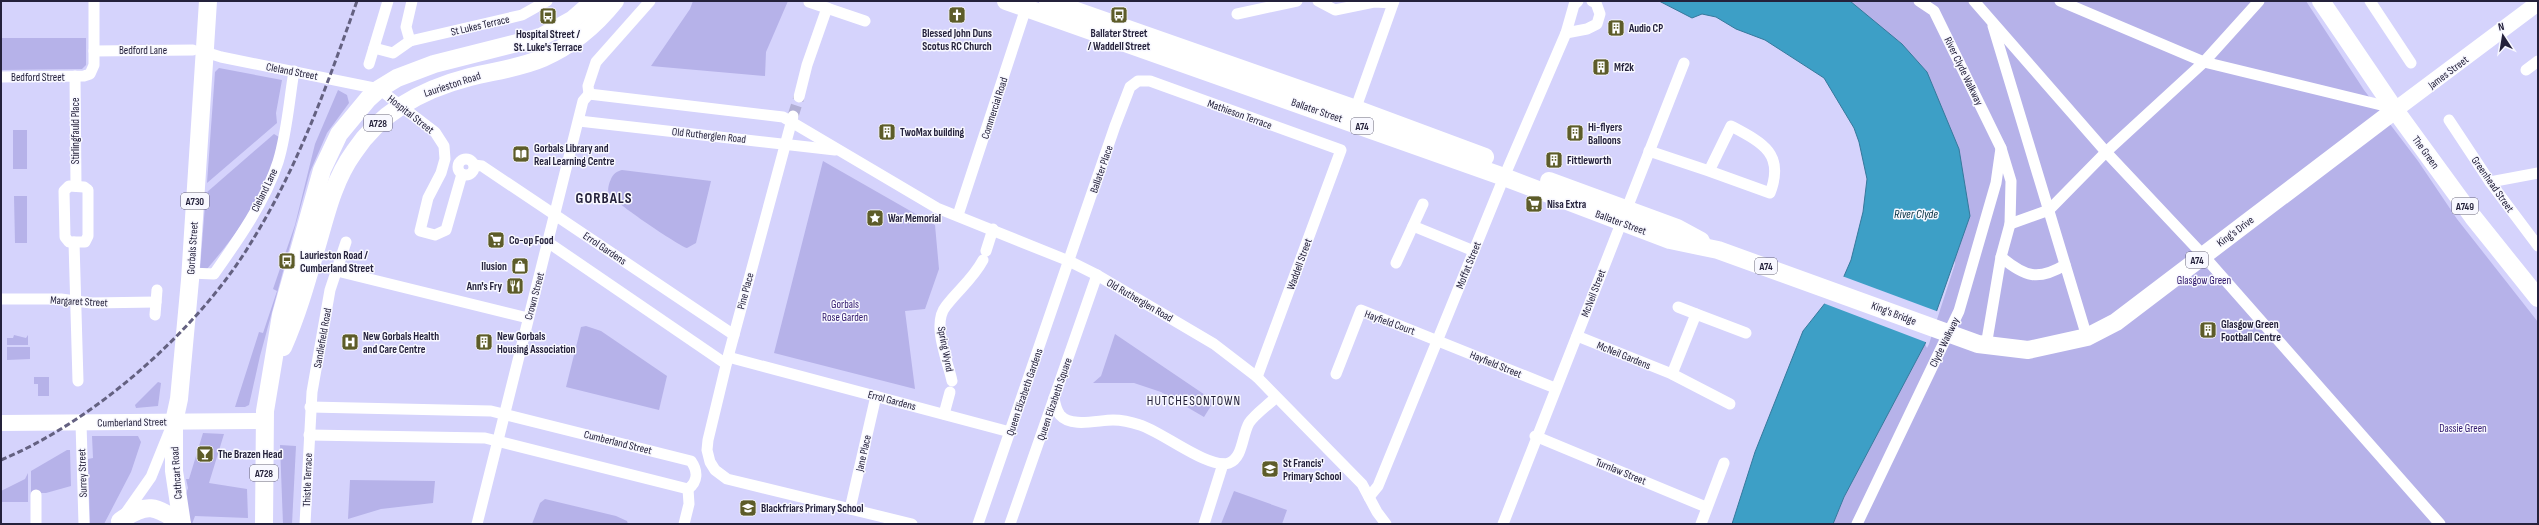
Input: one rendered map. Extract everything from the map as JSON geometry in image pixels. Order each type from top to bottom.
[{"type":"main road","name":"Gorbals Street","points":[[174,422],[179,400],[190,273],[199,51],[208,1]]},
{"type":"main road","name":"Laurieston Road","points":[[264,524],[264,421],[281,315],[322,170],[339,134],[379,89],[421,68],[547,35],[572,20],[594,1]]},
{"type":"main road","name":"Laurieston Road","points":[[272,370],[296,318],[329,202],[344,167],[373,127],[399,106],[435,88],[516,67],[559,50],[593,26],[616,1]]},
{"type":"main road","name":"Ballater Street","points":[[1006,1],[1025,4],[1353,115],[1624,215],[1670,240],[1718,250],[1814,283]]},
{"type":"main road","name":"Ballater Street","points":[[1048,1],[1256,81]]},
{"type":"main road","name":"The Green","points":[[2321,1],[2394,107],[2473,217],[2538,298]]},
{"type":"main road","name":"King's Drive","points":[[1980,344],[2028,350],[2087,337],[2116,322],[2394,107]]},
{"type":"main road","name":"King's Bridge","points":[[1814,283],[1980,344]]},
{"type":"main road","name":"Cathcart Road","points":[[174,422],[174,471],[182,524]]},
{"type":"main road","points":[[119,523],[136,510],[148,507],[163,511],[182,524]]},
{"type":"street","points":[[75,76],[86,76],[91,72],[94,50],[94,1]]},
{"type":"street","points":[[369,64],[388,1]]},
{"type":"street","points":[[374,48],[393,53],[410,41],[406,27],[412,1]]},
{"type":"street","name":"St Lukes Terrace","points":[[410,41],[522,15],[547,1]]},
{"type":"street","name":"Crown Street","points":[[477,524],[528,318],[549,243],[583,101],[589,94],[588,86],[596,62],[650,1]]},
{"type":"street","points":[[1237,14],[1297,1]]},
{"type":"street","points":[[1318,1],[1335,10],[1374,2],[1394,2],[1353,115]]},
{"type":"street","name":"Moffat Street","points":[[1370,496],[1378,486],[1506,172],[1566,33],[1574,5],[1578,1]]},
{"type":"street","points":[[1566,33],[1587,29],[1597,24],[1600,14],[1596,3],[1592,1]]},
{"type":"street","name":"River Clyde Walkway","points":[[1919,1],[1934,11],[2001,148],[2011,181],[2010,224],[1980,344]]},
{"type":"street","points":[[1974,1],[2106,152],[2204,255],[2440,524]]},
{"type":"street","points":[[2060,1],[2204,62],[2394,107]]},
{"type":"street","points":[[2010,224],[2050,210],[2106,152],[2204,62],[2259,1]]},
{"type":"street","points":[[2370,1],[2411,63]]},
{"type":"street","points":[[809,2],[865,21]]},
{"type":"street","name":"James Street","points":[[2394,107],[2538,3]]},
{"type":"street","name":"Commercial Road","points":[[958,215],[1025,4]]},
{"type":"street","points":[[800,97],[806,65],[827,8]]},
{"type":"street","points":[[1991,22],[2050,210],[2087,337]]},
{"type":"street","name":"Bedford Lane","points":[[94,50],[199,51]]},
{"type":"street","name":"Cleland Street","points":[[199,51],[221,57],[379,89]]},
{"type":"street","points":[[2526,70],[2538,61]]},
{"type":"street","name":"McNeil Street","points":[[1502,524],[1535,436],[1577,336],[1684,63]]},
{"type":"street","name":"Cleland Lane","points":[[190,273],[209,275],[214,274],[245,229],[265,191],[280,151],[294,71]]},
{"type":"street","name":"Bedford Street","points":[[1,77],[75,76]]},
{"type":"street","name":"Stirlingfauld Place","points":[[75,76],[76,186]]},
{"type":"street","name":"Mathieson Terrace","points":[[1138,81],[1150,81],[1341,150]]},
{"type":"street","name":"Ballater Place","points":[[1069,261],[1128,94],[1133,84],[1138,81]]},
{"type":"street","name":"Hospital Street","points":[[379,89],[399,106],[435,132],[444,146],[444,166],[428,198],[420,231]]},
{"type":"street","name":"Old Rutherglen Road","points":[[589,94],[774,115],[793,119],[840,151],[937,208],[993,229],[1069,261],[1096,275],[1214,344],[1257,377],[1275,398],[1362,484],[1370,496],[1377,512],[1386,524]]},
{"type":"street","name":"Pine Place","points":[[710,462],[707,450],[708,440],[727,360],[771,200],[784,144],[793,119]]},
{"type":"street","name":"Greenhead Street","points":[[2449,120],[2490,182],[2538,246]]},
{"type":"street","name":"Old Rutherglen Road","points":[[579,121],[840,151]]},
{"type":"street","points":[[1649,151],[1770,193],[1776,178],[1774,159],[1760,142],[1731,126],[1709,171]]},
{"type":"street","name":"Clyde Walkway","points":[[1857,524],[1959,311],[1996,183],[2001,148]]},
{"type":"street","name":"Waddell Street","points":[[1257,377],[1341,150]]},
{"type":"street","name":"Errol Gardens","points":[[420,231],[436,234],[446,230],[462,174],[458,167],[462,160],[470,159],[474,165],[482,166],[555,213],[734,335]]},
{"type":"street","points":[[2490,182],[2538,173]]},
{"type":"street","points":[[76,186],[84,187],[88,190],[88,236],[85,242],[67,242],[65,237],[64,191],[68,187],[76,186]]},
{"type":"street","points":[[1396,263],[1423,204]]},
{"type":"street","points":[[1413,226],[1474,251]]},
{"type":"street","name":"Spring Wynd","points":[[944,414],[951,386],[940,320],[945,307],[976,272],[984,256],[993,229]]},
{"type":"street","points":[[74,242],[78,381]]},
{"type":"street","name":"Sandiefield Road","points":[[309,435],[310,407],[330,290],[338,271],[346,242]]},
{"type":"street","name":"Errol Gardens","points":[[549,243],[727,360],[876,396],[1010,432]]},
{"type":"street","points":[[2001,257],[2017,271],[2033,276],[2054,271],[2065,265]]},
{"type":"street","name":"Queen Elizabeth Gardens","points":[[978,524],[1069,261]]},
{"type":"street","points":[[338,271],[528,318]]},
{"type":"street","name":"Queen Elizabeth Square","points":[[1010,524],[1096,275]]},
{"type":"street","points":[[155,315],[157,290]]},
{"type":"street","name":"Margaret Street","points":[[1,299],[61,299],[91,303],[156,302]]},
{"type":"street","points":[[1678,307],[1746,333]]},
{"type":"street","name":"Hayfield Court","points":[[1336,374],[1361,310],[1437,340]]},
{"type":"street","points":[[1672,374],[1696,314]]},
{"type":"street","name":"McNeil Gardens","points":[[1577,336],[1672,374],[1730,404]]},
{"type":"street","name":"Hayfield Street","points":[[1437,340],[1555,388]]},
{"type":"street","name":"Jane Place","points":[[850,509],[876,396]]},
{"type":"street","points":[[1054,398],[1056,408],[1064,418],[1072,422],[1114,420],[1142,425],[1154,430],[1188,451],[1223,464],[1230,463],[1238,455],[1250,422],[1275,398]]},
{"type":"street","name":"Cumberland Street","points":[[310,407],[492,411],[684,459],[691,461],[694,465]]},
{"type":"street","name":"Cumberland Street","points":[[1,423],[264,421]]},
{"type":"street","name":"Surrey Street","points":[[81,422],[84,524]]},
{"type":"street","points":[[119,523],[151,477],[174,422]]},
{"type":"street","points":[[309,435],[485,438],[498,440],[688,489],[693,486],[696,477],[694,465],[710,462],[715,470],[727,479],[850,509],[875,520],[912,524]]},
{"type":"street","name":"Thistle Terrace","points":[[305,524],[309,435]]},
{"type":"street","name":"Turnlaw Street","points":[[1535,436],[1706,507]]},
{"type":"street","points":[[1701,524],[1706,507],[1724,463]]},
{"type":"street","points":[[1204,524],[1223,464]]},
{"type":"street","points":[[684,524],[689,504],[688,489]]},
{"type":"street","points":[[36,495],[36,524]]},
{"type":"green space","points":[[693,1],[788,1],[766,52],[765,76],[651,66],[690,9]]},
{"type":"green space","name":"Glasgow Green","points":[[1836,1],[2306,1],[2364,90],[2418,161],[2457,219],[2538,322],[2538,524],[1833,524],[1844,497],[1925,344],[1927,348],[1929,344],[1955,264],[1927,72],[1899,41]]},
{"type":"green space","points":[[1,38],[86,38],[86,65],[82,69],[1,70]]},
{"type":"green space","points":[[219,68],[282,80],[276,113],[277,123],[207,183],[215,72]]},
{"type":"green space","points":[[338,90],[347,95],[349,103],[327,133],[310,172],[260,356],[249,405],[245,407],[235,407],[259,332],[263,333],[277,291],[273,289],[295,225],[315,144]]},
{"type":"green space","points":[[13,130],[27,130],[27,169],[13,169]]},
{"type":"green space","points":[[274,134],[279,137],[275,156],[269,174],[252,208],[231,239],[207,269],[200,269],[206,193]]},
{"type":"green space","name":"Gorbals Rose Garden","points":[[823,161],[935,225],[939,269],[925,309],[905,311],[915,389],[774,353]]},
{"type":"green space","points":[[622,170],[711,181],[696,243],[687,248],[672,240],[613,199],[608,192],[609,184],[614,174]]},
{"type":"green space","points":[[14,196],[27,196],[27,243],[15,243]]},
{"type":"green space","points":[[586,326],[601,331],[667,376],[659,410],[566,387],[581,327]]},
{"type":"green space","points":[[1115,334],[1214,401],[1204,417],[1161,392],[1134,383],[1093,383],[1101,376]]},
{"type":"green space","points":[[14,335],[26,338],[28,335],[28,345],[7,345],[7,338],[13,338]]},
{"type":"green space","points":[[7,347],[30,347],[30,359],[7,360]]},
{"type":"green space","points":[[34,377],[49,377],[49,396],[38,396],[38,384],[34,384]]},
{"type":"green space","points":[[158,382],[161,383],[158,406],[136,408],[135,405]]},
{"type":"green space","points":[[203,433],[224,434],[209,483],[247,489],[248,518],[195,516],[192,524],[176,524],[188,488],[186,479],[189,479]]},
{"type":"green space","points":[[92,436],[138,436],[141,442],[131,472],[104,524],[90,524],[88,459],[93,458]]},
{"type":"green space","points":[[280,445],[296,446],[292,524],[283,524]]},
{"type":"green space","points":[[67,450],[70,450],[71,486],[46,493],[31,493],[31,471]]},
{"type":"green space","points":[[28,473],[28,502],[1,502],[1,491],[25,479]]},
{"type":"green space","points":[[350,480],[435,481],[433,503],[381,509],[348,519]]},
{"type":"green space","points":[[1234,491],[1287,510],[1282,524],[1221,524]]},
{"type":"green space","points":[[545,499],[616,516],[627,521],[628,524],[532,524],[540,503]]},
{"type":"water","name":"River Clyde","points":[[1659,1],[1850,1],[1902,44],[1927,72],[1959,149],[1970,216],[1925,344],[1844,497],[1833,524],[1732,524],[1755,452],[1803,331],[1841,283],[1851,260],[1863,212],[1867,179],[1859,142],[1854,128],[1824,78],[1765,40],[1736,29],[1716,17],[1702,14],[1692,18]]},
{"type":"pier","points":[[1842,276],[1939,312],[1928,343],[1823,303]]},
{"type":"tunnel","points":[[793,116],[799,97]]},
{"type":"railway","points":[[1,460],[37,443],[73,422],[108,397],[175,338],[230,274],[269,213],[298,154],[335,63],[357,1]]},
{"type":"place","name":"Blessed John Duns Scotus RC Church","points":[[957,15]]},
{"type":"place","name":"Ballater Street / Waddell Street","points":[[1119,15]]},
{"type":"place","name":"Hospital Street / St. Luke's Terrace","points":[[548,16]]},
{"type":"place","name":"Audio CP","points":[[1616,28]]},
{"type":"place","name":"Mf2k","points":[[1601,67]]},
{"type":"place","name":"TwoMax building","points":[[887,132]]},
{"type":"place","name":"Hi-flyers Balloons","points":[[1575,133]]},
{"type":"place","name":"Gorbals Library and Real Learning Centre","points":[[521,154]]},
{"type":"place","name":"Fittleworth","points":[[1554,160]]},
{"type":"place","name":"Nisa Extra","points":[[1534,204]]},
{"type":"place","name":"War Memorial","points":[[875,218]]},
{"type":"place","name":"Co-op Food","points":[[496,240]]},
{"type":"place","name":"Laurieston Road / Cumberland Street","points":[[287,261]]},
{"type":"place","name":"Ilusion","points":[[520,266]]},
{"type":"place","name":"Ann's Fry","points":[[515,286]]},
{"type":"place","name":"Glasgow Green Football Centre","points":[[2208,330]]},
{"type":"place","name":"New Gorbals Health and Care Centre","points":[[350,342]]},
{"type":"place","name":"New Gorbals Housing Association","points":[[484,342]]},
{"type":"place","name":"The Brazen Head","points":[[205,454]]},
{"type":"place","name":"St Francis' Primary School","points":[[1270,469]]},
{"type":"place","name":"Blackfriars Primary School","points":[[748,508]]},
{"type":"district","name":"GORBALS","points":[[604,198]]},
{"type":"district","name":"HUTCHESONTOWN","points":[[1194,400]]},
{"type":"park label","name":"Dassie Green","points":[[2463,428]]}]
